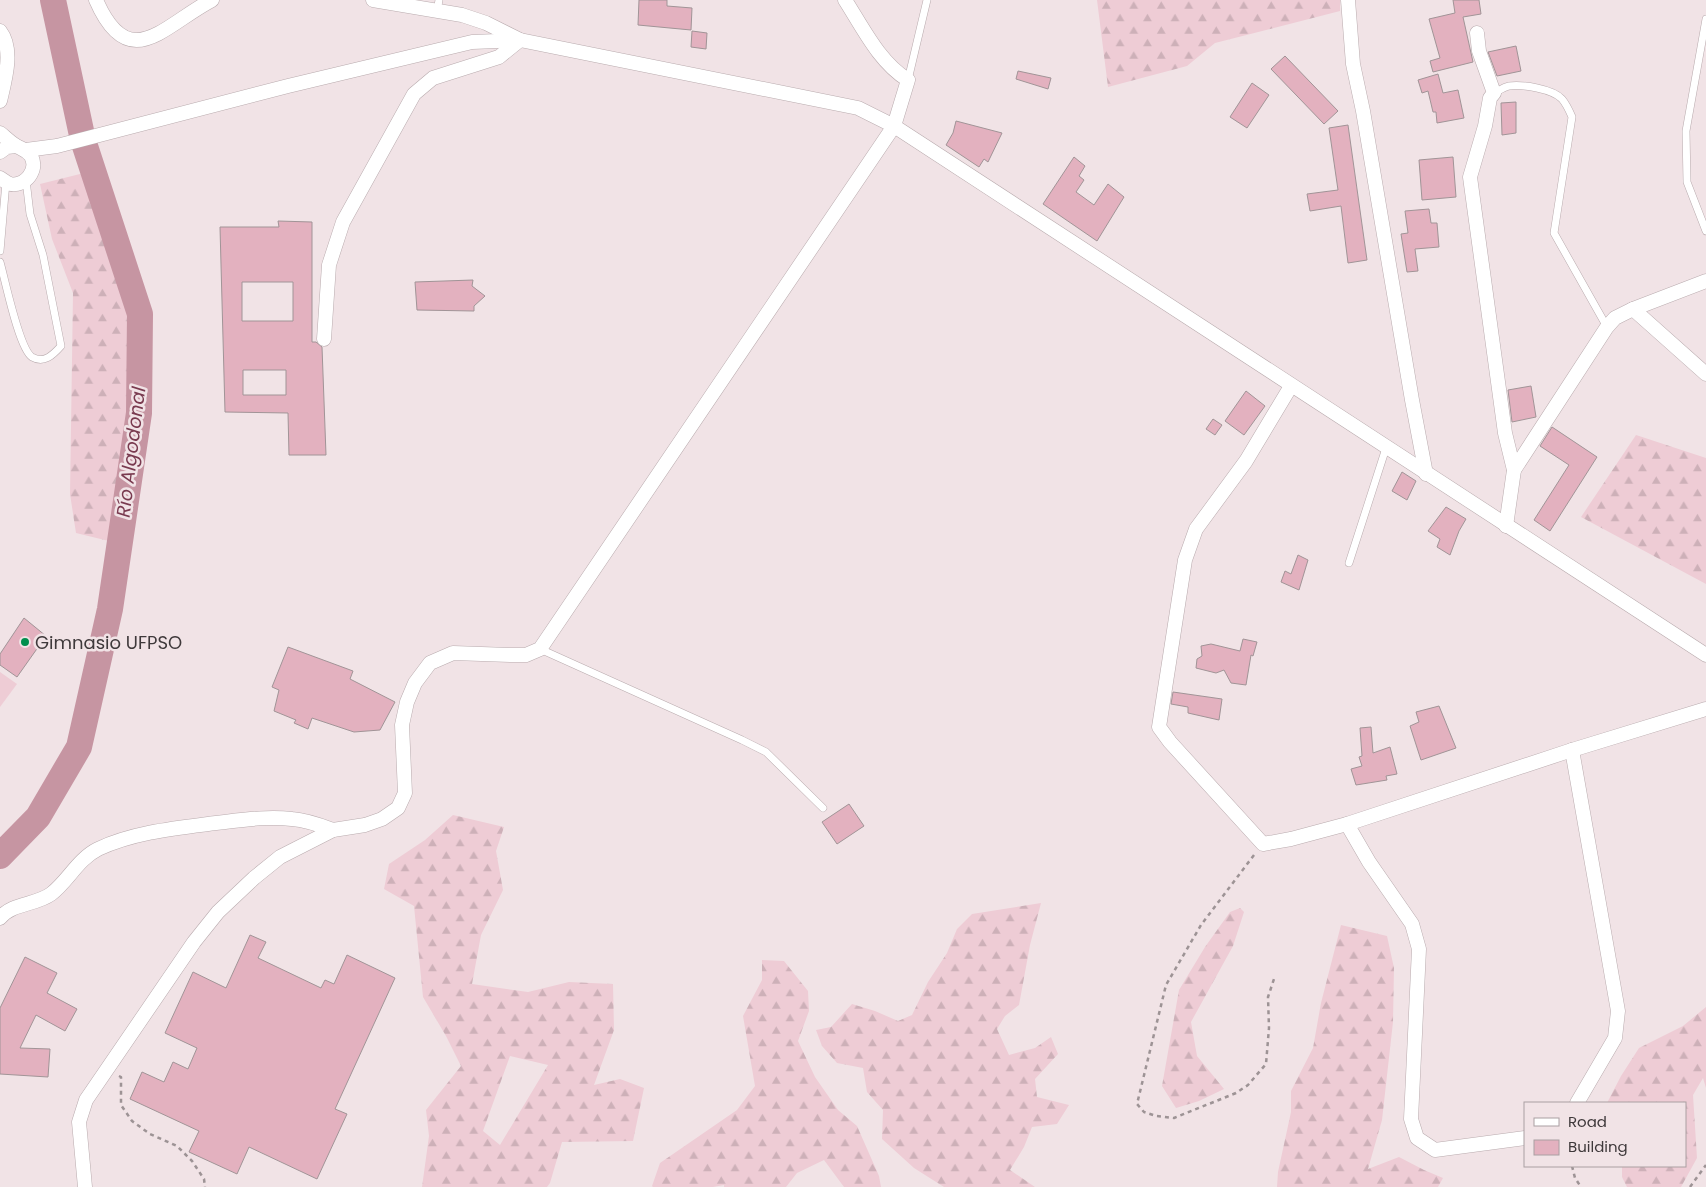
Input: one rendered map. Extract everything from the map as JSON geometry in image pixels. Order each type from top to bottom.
[{"type":"street","points":[[96,0],[104,19],[119,34],[128,40],[142,40],[154,37],[212,0]]},
{"type":"street","points":[[373,0],[438,6],[486,23],[520,40]]},
{"type":"street","points":[[86,1187],[79,1122],[86,1100],[194,942],[218,912],[254,878],[280,857],[332,830],[365,825],[382,819],[398,808],[405,793],[402,725],[407,702],[415,683],[430,663],[453,654],[511,656],[526,655],[540,649],[894,126],[908,80],[896,73],[887,62],[845,0]]},
{"type":"street","points":[[1348,0],[1354,64],[1426,474]]},
{"type":"street","points":[[0,31],[6,39],[7,56],[0,102]]},
{"type":"street","points":[[1477,32],[1479,51],[1494,93],[1490,98],[1485,126],[1470,178],[1505,433],[1514,470],[1506,526]]},
{"type":"street","points":[[324,339],[328,265],[343,222],[414,94],[432,78],[466,69],[499,57],[520,40]]},
{"type":"street","points":[[0,152],[7,147],[57,146],[288,86],[472,42],[520,40],[858,108],[894,126],[1706,656]]},
{"type":"street","points":[[0,133],[32,158],[33,169],[26,180],[19,184],[9,184],[3,180]]},
{"type":"street","points":[[1514,470],[1607,327],[1615,318],[1633,309],[1706,281]]},
{"type":"street","points":[[1633,309],[1706,374]]},
{"type":"street","points":[[1291,386],[1246,461],[1196,529],[1185,560],[1159,727],[1170,742],[1263,844],[1291,839],[1347,824],[1572,750],[1706,709]]},
{"type":"street","points":[[1572,750],[1618,1011],[1615,1038],[1578,1102]]},
{"type":"street","points":[[0,918],[3,914],[14,908],[50,895],[65,881],[78,864],[96,850],[129,837],[189,826],[265,817],[294,819],[332,830]]},
{"type":"street","points":[[1347,824],[1412,924],[1419,949],[1411,1119],[1417,1138],[1435,1150],[1524,1138]]},
{"type":"lane","points":[[908,80],[927,0]]},
{"type":"lane","points":[[1706,19],[1686,140],[1687,182],[1706,231]]},
{"type":"lane","points":[[1494,93],[1508,86],[1546,90],[1561,97],[1568,106],[1572,117],[1554,233],[1591,302],[1607,327]]},
{"type":"lane","points":[[0,251],[3,180]]},
{"type":"lane","points":[[0,262],[14,318],[27,352],[40,360],[51,357],[61,346],[42,255],[30,214],[26,180]]},
{"type":"lane","points":[[1349,562],[1386,448]]},
{"type":"lane","points":[[540,649],[766,752],[823,808]]},
{"type":"path","points":[[1263,844],[1201,925],[1166,985],[1137,1104],[1144,1112],[1156,1116],[1174,1118],[1236,1093],[1248,1085],[1266,1064],[1269,1028],[1268,997],[1274,979]]},
{"type":"path","points":[[107,1070],[121,1077],[120,1106],[132,1121],[150,1134],[178,1146],[192,1160],[204,1179],[205,1187]]},
{"type":"path","points":[[1690,1187],[1706,1165]]},
{"type":"path","points":[[1572,1167],[1574,1178],[1581,1187]]},
{"type":"green space","points":[[1097,0],[1340,0],[1340,11],[1215,43],[1187,66],[1108,87]]},
{"type":"green space","points":[[88,172],[137,314],[136,414],[117,543],[76,533],[70,494],[73,293],[52,239],[40,184]]},
{"type":"green space","points":[[1636,435],[1706,458],[1706,584],[1581,517]]},
{"type":"green space","points":[[0,672],[17,684],[0,707]]},
{"type":"green space","points":[[453,815],[504,827],[496,851],[503,890],[481,935],[472,984],[528,992],[569,982],[613,984],[614,1030],[594,1085],[620,1079],[644,1088],[633,1141],[562,1142],[550,1183],[547,1187],[422,1187],[429,1136],[426,1110],[461,1066],[423,997],[414,906],[384,889],[389,864],[425,840]],"holes":[[[510,1056],[548,1065],[500,1145],[483,1131]]]},
{"type":"green space","points":[[1041,903],[1030,945],[1019,1005],[1005,1016],[997,1029],[1009,1055],[1035,1048],[1051,1037],[1058,1054],[1035,1079],[1037,1097],[1069,1105],[1057,1124],[1032,1127],[1024,1147],[1010,1170],[1035,1187],[944,1187],[914,1168],[882,1139],[883,1110],[867,1092],[863,1068],[837,1063],[822,1046],[816,1030],[831,1027],[852,1004],[898,1021],[912,1015],[928,982],[947,953],[957,929],[972,914]]},
{"type":"green space","points":[[1240,908],[1244,912],[1233,946],[1191,1022],[1197,1056],[1224,1089],[1199,1101],[1176,1108],[1162,1086],[1179,990],[1205,947],[1230,912]]},
{"type":"green space","points":[[1341,925],[1387,936],[1394,968],[1393,1022],[1382,1120],[1368,1169],[1399,1157],[1443,1178],[1438,1187],[1277,1187],[1278,1172],[1291,1112],[1291,1091],[1313,1048],[1321,1003]]},
{"type":"green space","points":[[762,960],[784,961],[808,991],[809,1011],[798,1041],[815,1077],[838,1110],[857,1126],[879,1176],[881,1187],[844,1187],[824,1160],[797,1173],[786,1187],[724,1187],[724,1185],[713,1187],[652,1186],[660,1163],[737,1110],[755,1086],[743,1016],[762,980]]},
{"type":"green space","points":[[1706,1007],[1706,1088],[1703,1078],[1693,1095],[1697,1158],[1681,1187],[1627,1187],[1622,1177],[1622,1167],[1686,1167],[1686,1102],[1608,1102],[1639,1048],[1683,1026]]},
{"type":"building","points":[[639,0],[667,0],[667,6],[692,8],[691,30],[638,25]]},
{"type":"building","points":[[1453,0],[1479,0],[1481,14],[1463,17],[1473,62],[1433,72],[1430,61],[1440,58],[1429,19],[1455,13]]},
{"type":"building","points":[[692,31],[707,33],[706,49],[691,47]]},
{"type":"building","points":[[1516,46],[1521,71],[1497,76],[1488,52]]},
{"type":"building","points":[[1285,56],[1338,111],[1324,124],[1271,69]]},
{"type":"building","points":[[1018,71],[1051,78],[1048,89],[1016,79]]},
{"type":"building","points":[[1438,74],[1443,93],[1458,90],[1464,118],[1437,123],[1436,112],[1433,112],[1428,91],[1422,93],[1418,80]]},
{"type":"building","points":[[1252,83],[1269,95],[1247,128],[1230,117]]},
{"type":"building","points":[[1516,102],[1516,133],[1502,135],[1501,103]]},
{"type":"building","points":[[956,121],[1002,133],[988,162],[984,159],[979,167],[946,145],[953,133]]},
{"type":"building","points":[[1348,125],[1367,260],[1348,263],[1341,206],[1310,211],[1307,194],[1338,190],[1329,128]]},
{"type":"building","points":[[1074,157],[1085,166],[1079,176],[1084,180],[1076,192],[1094,205],[1108,184],[1124,197],[1097,241],[1043,204]]},
{"type":"building","points":[[1453,157],[1456,197],[1422,200],[1419,160]]},
{"type":"building","points":[[1429,209],[1431,223],[1437,223],[1439,247],[1415,249],[1418,271],[1407,272],[1401,234],[1408,233],[1405,211]]},
{"type":"building","points":[[278,221],[312,222],[312,342],[316,342],[322,347],[326,455],[289,455],[288,413],[225,412],[220,227],[279,227]],"holes":[[[242,282],[293,282],[293,321],[242,321]],[[243,370],[286,370],[286,395],[243,395]]]},
{"type":"building","points":[[473,280],[472,286],[485,296],[474,306],[474,311],[417,310],[415,282]]},
{"type":"building","points":[[1531,386],[1536,417],[1512,422],[1508,390]]},
{"type":"building","points":[[1246,391],[1265,406],[1244,435],[1225,421]]},
{"type":"building","points":[[1213,419],[1222,425],[1215,435],[1206,429]]},
{"type":"building","points":[[1552,427],[1597,457],[1550,531],[1534,520],[1569,465],[1540,446]]},
{"type":"building","points":[[1402,472],[1416,481],[1407,500],[1392,491]]},
{"type":"building","points":[[1446,507],[1466,519],[1459,531],[1450,555],[1437,547],[1440,539],[1428,531]]},
{"type":"building","points":[[1298,555],[1308,560],[1299,590],[1281,582],[1285,571],[1291,574]]},
{"type":"building","name":"Gimnasio UFPSO","points":[[24,618],[46,636],[17,677],[0,665],[0,654]]},
{"type":"building","points":[[1243,639],[1257,642],[1253,656],[1251,655],[1246,685],[1231,683],[1224,670],[1216,673],[1196,668],[1197,659],[1202,656],[1201,646],[1211,644],[1240,651]]},
{"type":"building","points":[[288,647],[353,671],[350,679],[395,702],[380,730],[354,732],[312,718],[308,729],[294,723],[296,720],[274,711],[279,690],[272,687]]},
{"type":"building","points":[[1173,692],[1222,699],[1219,720],[1188,713],[1188,707],[1171,704]]},
{"type":"building","points":[[1439,706],[1456,748],[1421,760],[1410,726],[1419,722],[1416,712]]},
{"type":"building","points":[[1371,727],[1373,753],[1390,747],[1397,774],[1386,776],[1387,780],[1356,785],[1351,769],[1362,766],[1359,757],[1362,756],[1360,728]]},
{"type":"building","points":[[849,804],[864,826],[837,844],[822,822]]},
{"type":"building","points":[[250,935],[266,942],[258,958],[321,988],[325,980],[334,984],[347,955],[395,978],[335,1109],[347,1114],[317,1179],[249,1147],[237,1174],[189,1152],[199,1131],[130,1099],[142,1072],[164,1082],[173,1062],[188,1069],[197,1048],[165,1033],[193,972],[226,988]]},
{"type":"building","points":[[25,957],[57,973],[47,993],[77,1009],[65,1031],[36,1015],[20,1048],[50,1049],[48,1077],[0,1074],[0,1008]]},
{"type":"waterway","name":"Río Algodonal","points":[[0,856],[38,817],[79,747],[110,609],[139,413],[140,314],[83,140],[53,0]]},
{"type":"place","name":"Gimnasio UFPSO","points":[[25,642]]}]
